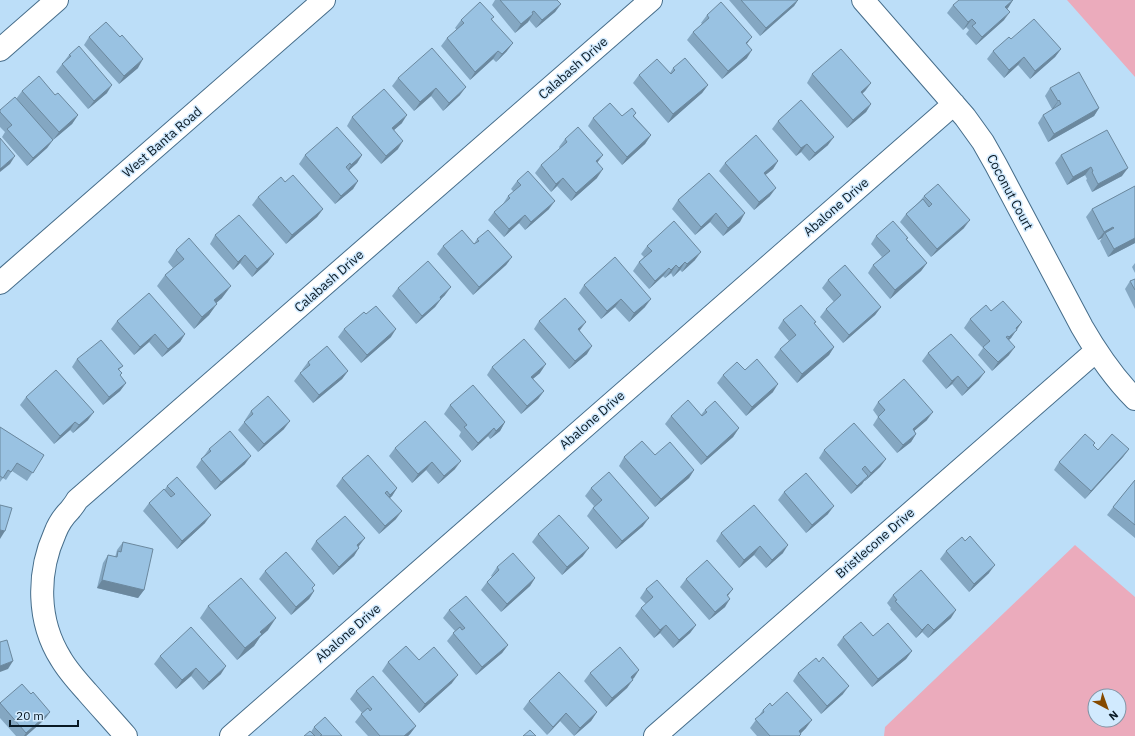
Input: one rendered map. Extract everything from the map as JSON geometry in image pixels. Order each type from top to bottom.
[{"type":"street","points":[[0,50],[57,0]]},
{"type":"street","name":"West Banta Road","points":[[0,283],[324,0]]},
{"type":"street","name":"Calabash Drive","points":[[126,736],[73,676],[56,651],[44,614],[41,594],[45,561],[55,533],[77,500],[651,0]]},
{"type":"street","name":"Coconut Court","points":[[863,0],[974,129],[996,164],[1082,327],[1114,375],[1135,399]]},
{"type":"street","name":"Abalone Drive","points":[[231,736],[954,104]]},
{"type":"street","name":"Bristlecone Drive","points":[[664,733],[1096,350]]},
{"type":"shaded area","points":[[1067,0],[1135,0],[1135,77]]},
{"type":"shaded area","points":[[1075,545],[1135,597],[1135,736],[884,736],[885,727]]},
{"type":"building","points":[[500,0],[557,0],[561,4],[542,20],[534,11],[532,12],[533,14],[521,24]]},
{"type":"building","points":[[741,0],[798,0],[766,28]]},
{"type":"building","points":[[959,0],[1013,0],[1005,7],[1010,12],[982,37],[972,26],[976,23],[972,19],[968,22],[953,5]]},
{"type":"building","points":[[480,2],[494,17],[491,19],[513,43],[502,54],[498,51],[475,72],[447,38],[464,23],[461,20]]},
{"type":"building","points":[[721,2],[752,37],[746,43],[752,50],[728,71],[693,32],[709,18],[707,15]]},
{"type":"building","points":[[1034,19],[1061,49],[1035,71],[1024,57],[1009,70],[993,51],[1009,37],[1011,39]]},
{"type":"building","points":[[106,22],[120,37],[122,35],[143,59],[124,76],[89,37]]},
{"type":"building","points":[[79,46],[112,85],[94,101],[62,64]]},
{"type":"building","points":[[432,48],[466,87],[449,103],[436,88],[420,102],[398,78]]},
{"type":"building","points":[[841,49],[871,83],[861,92],[871,104],[853,120],[812,74]]},
{"type":"building","points":[[685,58],[708,85],[673,114],[639,75],[657,59],[671,74],[675,70],[673,68]]},
{"type":"building","points":[[1079,72],[1099,108],[1054,134],[1043,115],[1061,104],[1050,88]]},
{"type":"building","points":[[39,76],[55,95],[58,93],[78,115],[59,132],[22,91]]},
{"type":"building","points":[[384,89],[407,115],[392,128],[403,141],[386,156],[352,117]]},
{"type":"building","points":[[15,97],[53,140],[33,158],[7,129],[12,125],[0,112],[0,110]]},
{"type":"building","points":[[801,100],[834,137],[815,153],[807,144],[801,148],[778,121]]},
{"type":"building","points":[[610,103],[622,116],[632,108],[636,113],[633,116],[651,135],[627,157],[593,118]]},
{"type":"building","points":[[337,127],[362,155],[351,165],[350,163],[346,167],[358,181],[341,196],[305,155]]},
{"type":"building","points":[[578,127],[603,155],[596,161],[603,169],[576,193],[563,178],[556,184],[541,165],[567,142],[565,139]]},
{"type":"building","points":[[1107,130],[1128,168],[1098,184],[1091,167],[1073,177],[1061,155]]},
{"type":"building","points":[[756,135],[778,161],[764,173],[776,188],[759,202],[725,163]]},
{"type":"building","points":[[0,138],[15,156],[0,169]]},
{"type":"building","points":[[528,171],[555,201],[531,222],[525,215],[509,229],[494,212],[510,198],[508,196],[521,185],[517,181]]},
{"type":"building","points":[[709,173],[745,213],[728,228],[716,213],[701,227],[678,200]]},
{"type":"building","points":[[293,175],[323,209],[292,235],[258,197],[281,177],[285,182]]},
{"type":"building","points":[[938,184],[970,220],[937,249],[906,214],[923,199],[929,207],[932,204],[924,196]]},
{"type":"building","points":[[1135,186],[1135,238],[1114,249],[1105,233],[1114,228],[1113,227],[1104,232],[1092,209]]},
{"type":"building","points":[[239,215],[274,254],[257,269],[245,255],[238,262],[215,235]]},
{"type":"building","points":[[674,221],[701,252],[687,264],[685,262],[679,268],[676,265],[671,270],[669,268],[655,281],[639,262],[652,251],[647,246]]},
{"type":"building","points":[[893,221],[908,238],[906,239],[927,263],[895,290],[873,265],[890,251],[876,236]]},
{"type":"building","points":[[462,230],[474,244],[479,241],[477,239],[488,230],[512,257],[479,287],[443,246]]},
{"type":"building","points":[[189,238],[231,286],[214,300],[217,304],[202,317],[165,275],[184,259],[176,250]]},
{"type":"building","points":[[615,257],[651,299],[634,313],[621,299],[607,311],[584,285]]},
{"type":"building","points":[[428,261],[451,287],[440,297],[441,299],[422,316],[398,288]]},
{"type":"building","points":[[845,265],[881,307],[849,335],[826,309],[841,295],[828,280]]},
{"type":"building","points":[[1135,279],[1135,290],[1130,281]]},
{"type":"building","points":[[149,293],[185,334],[168,349],[155,334],[140,347],[117,321]]},
{"type":"building","points":[[565,298],[586,322],[578,329],[592,346],[575,361],[539,321]]},
{"type":"building","points":[[1003,301],[1022,322],[1016,328],[1017,330],[1009,337],[1006,337],[1015,347],[998,362],[983,347],[990,341],[970,319],[986,305],[991,311]]},
{"type":"building","points":[[801,305],[816,322],[814,323],[834,347],[802,374],[780,349],[796,335],[783,320]]},
{"type":"building","points":[[376,306],[396,329],[367,355],[344,329],[364,312],[366,314]]},
{"type":"building","points":[[951,334],[985,372],[968,388],[958,376],[952,381],[928,353]]},
{"type":"building","points":[[524,339],[546,364],[531,377],[544,391],[527,406],[492,367]]},
{"type":"building","points":[[101,340],[123,366],[118,369],[122,373],[120,375],[126,383],[109,397],[77,359]]},
{"type":"building","points":[[327,346],[348,371],[319,395],[300,373],[310,365],[308,362]]},
{"type":"building","points":[[757,359],[778,384],[752,407],[723,375],[737,362],[745,370]]},
{"type":"building","points":[[56,370],[94,412],[79,425],[75,422],[60,436],[26,397]]},
{"type":"building","points":[[904,379],[933,412],[913,429],[916,434],[903,445],[878,417],[885,410],[878,402]]},
{"type":"building","points":[[473,385],[505,422],[496,431],[494,428],[478,443],[464,427],[467,425],[450,405]]},
{"type":"building","points":[[268,396],[290,421],[264,444],[244,422],[253,414],[251,411]]},
{"type":"building","points":[[688,400],[702,416],[707,412],[705,410],[715,401],[739,428],[707,457],[671,416]]},
{"type":"building","points":[[425,421],[461,461],[444,476],[432,462],[418,474],[395,448]]},
{"type":"building","points":[[854,423],[886,459],[871,473],[865,466],[862,469],[868,476],[857,486],[824,450]]},
{"type":"building","points":[[0,427],[44,455],[33,473],[17,463],[11,472],[8,470],[3,478],[0,476]]},
{"type":"building","points":[[230,431],[251,456],[221,482],[201,459],[211,451],[209,449]]},
{"type":"building","points":[[1085,434],[1095,443],[1093,445],[1098,450],[1112,434],[1129,449],[1091,491],[1059,462]]},
{"type":"building","points":[[642,441],[655,455],[670,442],[694,470],[661,499],[624,457]]},
{"type":"building","points":[[368,455],[397,488],[390,495],[387,491],[385,493],[402,511],[385,526],[342,478]]},
{"type":"building","points":[[609,472],[649,518],[622,541],[593,508],[602,500],[591,488]]},
{"type":"building","points":[[806,473],[834,506],[812,525],[784,492]]},
{"type":"building","points":[[177,477],[211,515],[182,541],[149,503],[164,489],[171,497],[175,494],[167,486]]},
{"type":"building","points":[[1135,480],[1135,525],[1113,507]]},
{"type":"building","points":[[0,505],[12,508],[5,531],[0,530]]},
{"type":"building","points":[[754,505],[788,545],[772,560],[760,546],[744,560],[721,533]]},
{"type":"building","points":[[559,515],[589,548],[567,567],[538,534]]},
{"type":"building","points":[[345,516],[365,538],[357,545],[359,548],[339,567],[316,541]]},
{"type":"building","points":[[970,536],[995,565],[974,584],[946,551],[962,537],[965,541]]},
{"type":"building","points":[[123,542],[153,549],[144,590],[102,580],[108,555],[117,557],[118,551],[121,552]]},
{"type":"building","points":[[286,552],[315,585],[312,588],[314,591],[296,607],[265,571]]},
{"type":"building","points":[[513,553],[535,578],[507,604],[487,582],[499,570],[497,567]]},
{"type":"building","points":[[707,560],[733,589],[727,595],[730,599],[715,612],[686,579]]},
{"type":"building","points":[[921,570],[956,610],[934,630],[928,624],[922,630],[895,601],[897,600],[893,595]]},
{"type":"building","points":[[241,578],[276,618],[260,632],[262,634],[245,648],[208,606]]},
{"type":"building","points":[[657,580],[696,625],[679,640],[666,625],[660,630],[641,608],[653,597],[646,589]]},
{"type":"building","points":[[466,596],[508,645],[482,667],[453,633],[460,627],[462,630],[465,628],[449,610]]},
{"type":"building","points":[[861,622],[873,636],[888,623],[912,651],[878,679],[843,637]]},
{"type":"building","points":[[191,627],[226,666],[209,682],[196,668],[182,680],[160,656]]},
{"type":"building","points":[[7,640],[13,661],[0,666],[0,642]]},
{"type":"building","points":[[406,646],[419,660],[434,647],[458,675],[425,704],[388,662]]},
{"type":"building","points":[[620,647],[639,670],[631,677],[633,680],[612,698],[590,673]]},
{"type":"building","points":[[823,657],[849,686],[827,706],[798,673],[816,658],[819,662]]},
{"type":"building","points":[[559,672],[597,712],[580,728],[566,713],[553,727],[529,701]]},
{"type":"building","points":[[373,676],[416,726],[404,736],[380,736],[361,714],[368,708],[370,711],[372,709],[356,691]]},
{"type":"building","points":[[22,684],[31,694],[33,692],[50,712],[26,733],[0,703]]},
{"type":"building","points":[[787,692],[812,720],[799,731],[801,734],[799,736],[770,736],[755,719],[764,712],[763,710],[770,703],[772,706]]},
{"type":"building","points":[[325,717],[342,736],[320,736],[322,735],[314,727]]},
{"type":"building","points":[[530,730],[536,736],[523,736]]},
{"type":"building","points":[[310,731],[315,736],[304,736]]}]
